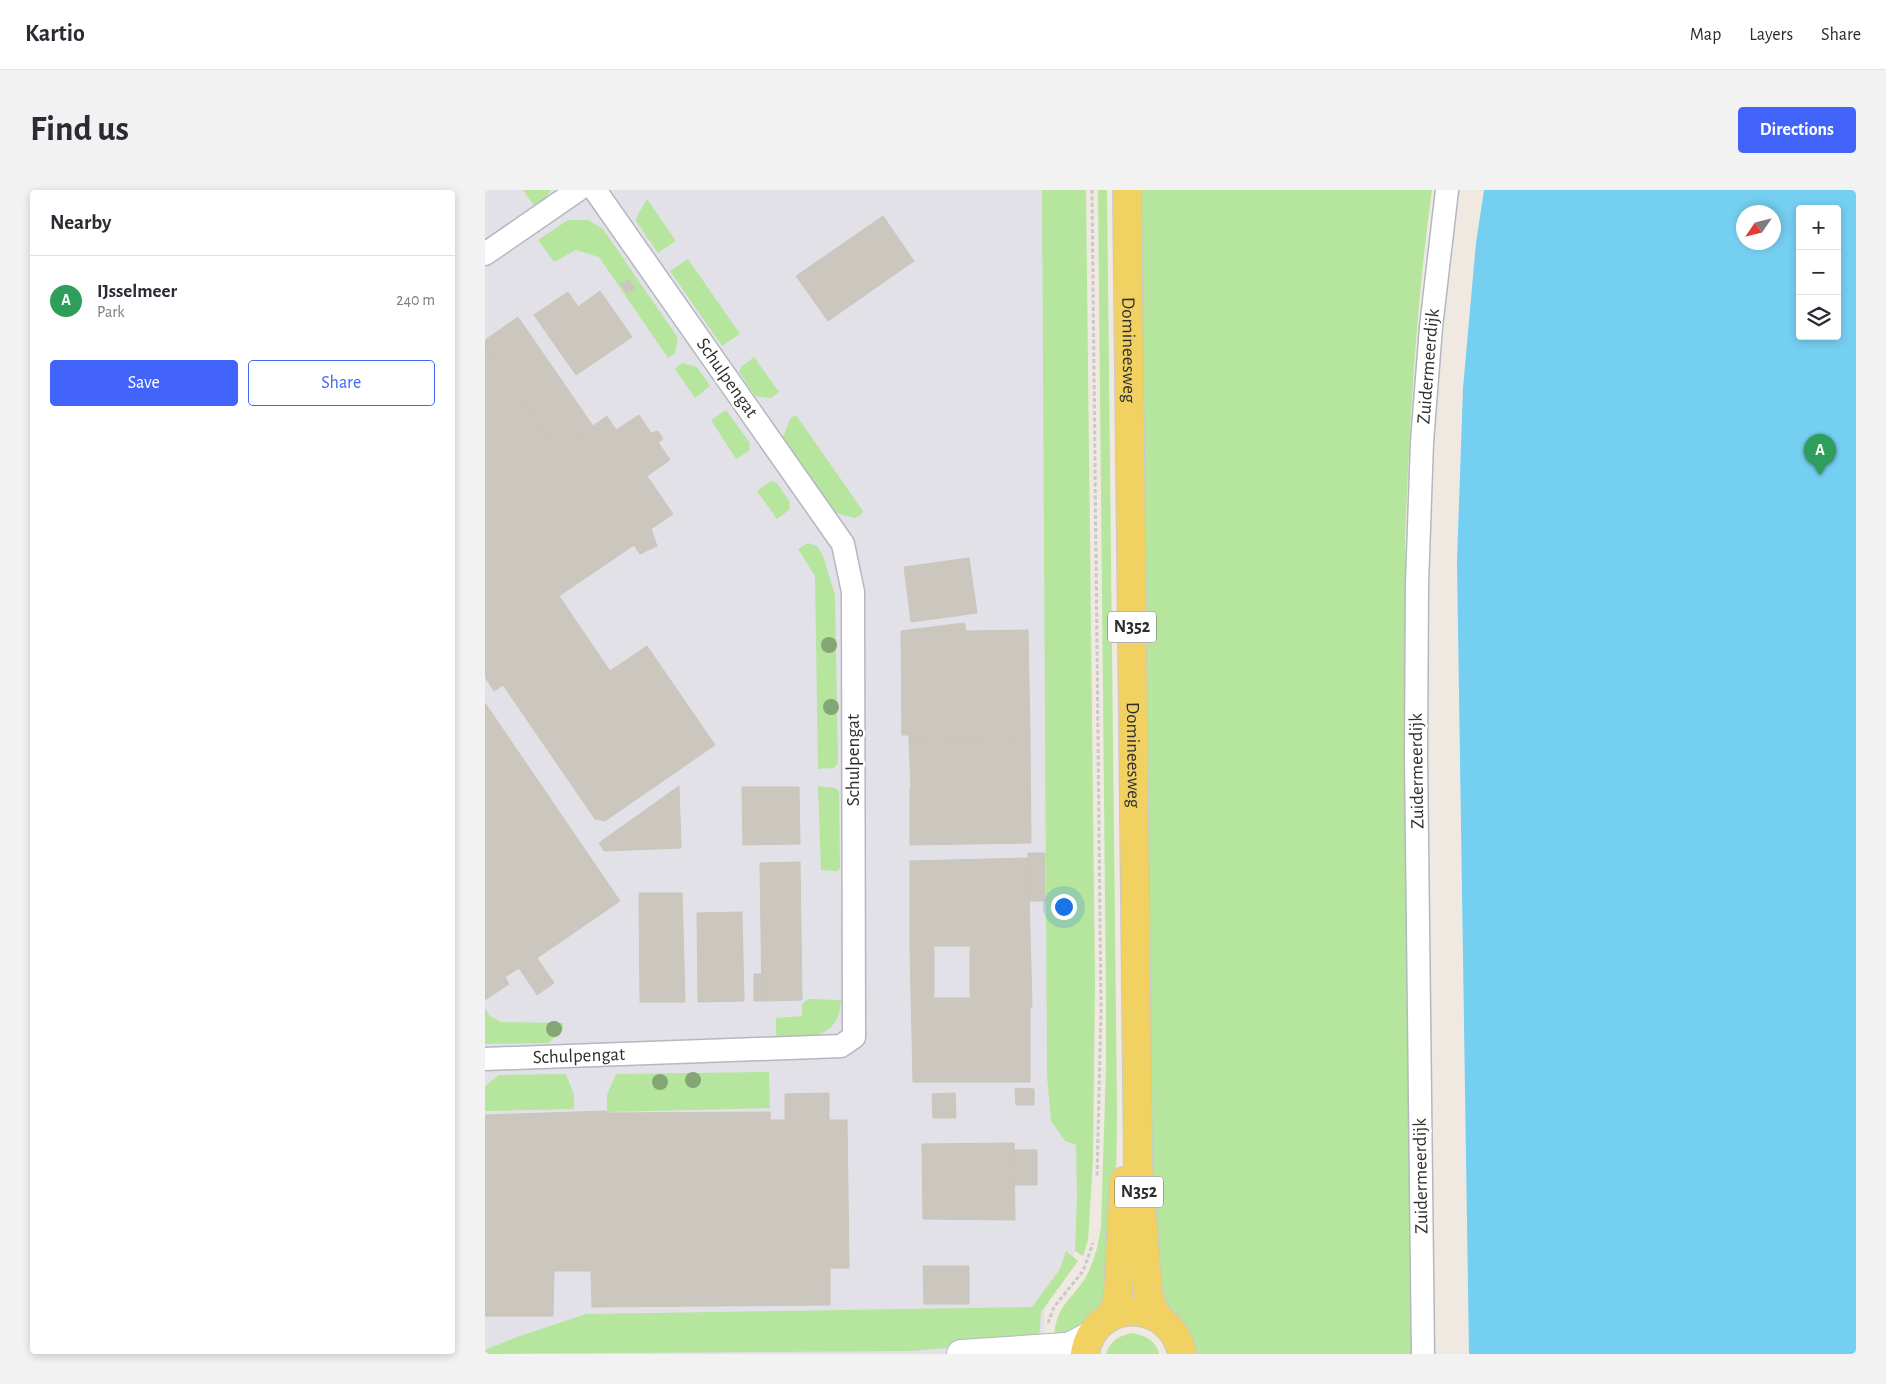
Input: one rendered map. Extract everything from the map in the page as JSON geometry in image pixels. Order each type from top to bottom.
[{"type":"main road","name":"Domineesweg","points":[[1113,1315],[1118,1295],[1124,1191],[1114,190]]},
{"type":"main road","name":"Domineesweg","points":[[1127,190],[1138,1163],[1147,1292],[1159,1318]]},
{"type":"main road","points":[[961,1354],[1087,1345],[1104,1321],[1113,1315],[1136,1311],[1159,1318]]},
{"type":"main road","name":"N352","points":[[1159,1318],[1172,1330],[1180,1344],[1182,1354]]},
{"type":"street","points":[[485,254],[578,190]]},
{"type":"street","name":"Schulpengat","points":[[485,1059],[841,1046],[854,1037],[853,592],[843,544],[595,190]]},
{"type":"street","name":"Zuidermeerdijk","points":[[1423,1354],[1416,755],[1417,584],[1423,425],[1437,271],[1447,190]]},
{"type":"path","points":[[1092,190],[1101,1012],[1097,1186]]},
{"type":"path","points":[[1048,1331],[1054,1307],[1083,1271],[1093,1244],[1093,1234]]},
{"type":"shaded area","points":[[485,190],[1075,190],[1080,1243],[1044,1310],[1045,1354],[485,1354]]},
{"type":"green space","points":[[523,190],[551,190],[544,200],[535,207]]},
{"type":"green space","points":[[1042,190],[1086,190],[1095,981],[1093,1160],[1088,1240],[1083,1256],[1075,1251],[1076,1145],[1065,1141],[1051,1121],[1047,1076]]},
{"type":"green space","points":[[1098,190],[1107,190],[1117,1111],[1116,1190],[1110,1288],[1101,1308],[1082,1326],[1054,1338],[1060,1312],[1084,1280],[1093,1261],[1101,1227],[1106,999]]},
{"type":"green space","points":[[1132,190],[1432,190],[1418,320],[1405,538],[1413,1354],[1190,1354],[1154,1285]]},
{"type":"green space","points":[[647,199],[676,241],[658,253],[636,221]]},
{"type":"green space","points":[[568,220],[588,220],[603,229],[678,338],[675,353],[668,358],[599,257],[576,250],[554,262],[538,240]]},
{"type":"green space","points":[[688,259],[740,334],[722,346],[670,271]]},
{"type":"green space","points":[[754,357],[779,392],[771,398],[755,396],[739,372],[741,367]]},
{"type":"green space","points":[[682,363],[697,367],[710,386],[695,398],[675,369]]},
{"type":"green space","points":[[726,410],[750,443],[749,451],[736,459],[711,420]]},
{"type":"green space","points":[[796,415],[863,511],[862,514],[855,518],[836,513],[783,437],[790,419]]},
{"type":"green space","points":[[771,481],[777,483],[790,502],[789,510],[777,519],[757,491]]},
{"type":"green space","points":[[808,543],[817,546],[823,556],[835,595],[838,763],[834,768],[818,769],[815,576],[798,549]]},
{"type":"green space","points":[[818,786],[835,788],[839,791],[840,868],[837,871],[821,870]]},
{"type":"green space","points":[[808,999],[841,1000],[839,1013],[834,1023],[828,1030],[810,1037],[776,1039],[776,1018],[802,1016],[802,1004]]},
{"type":"green space","points":[[485,1008],[490,1016],[501,1022],[563,1023],[563,1029],[549,1043],[485,1044]]},
{"type":"green space","points":[[769,1072],[770,1108],[607,1112],[607,1095],[616,1074]]},
{"type":"green space","points":[[566,1074],[574,1095],[574,1109],[485,1111],[485,1086],[499,1075]]},
{"type":"green space","points":[[1066,1251],[1078,1261],[1041,1312],[1039,1340],[910,1351],[485,1354],[485,1350],[517,1337],[586,1314],[1032,1307],[1060,1269]]},
{"type":"green space","points":[[1131,1333],[1149,1339],[1155,1345],[1159,1354],[1106,1354],[1115,1340]]},
{"type":"water","points":[[1484,190],[1856,190],[1856,1354],[1469,1354],[1457,561],[1463,388],[1476,243]]},
{"type":"building","points":[[883,216],[914,261],[828,321],[796,276]]},
{"type":"building","points":[[628,279],[635,288],[627,293],[621,284]]},
{"type":"building","points":[[600,291],[632,337],[576,375],[534,315],[568,292],[578,307]]},
{"type":"building","points":[[518,317],[593,426],[557,451],[485,346],[485,340]]},
{"type":"building","points":[[485,346],[557,451],[607,416],[616,430],[639,415],[651,433],[658,431],[662,440],[658,442],[670,460],[647,476],[673,514],[651,529],[657,546],[640,554],[634,545],[559,596],[610,671],[647,646],[715,745],[605,821],[595,819],[503,685],[494,691],[485,677]]},
{"type":"building","points":[[969,558],[977,613],[911,622],[904,567]]},
{"type":"building","points":[[964,623],[966,631],[1028,630],[1030,736],[909,738],[909,735],[902,735],[901,631]]},
{"type":"building","points":[[485,703],[620,901],[537,958],[554,983],[537,995],[519,968],[505,977],[509,984],[485,1000]]},
{"type":"building","points":[[1030,736],[1031,843],[910,845],[911,788],[909,738]]},
{"type":"building","points":[[679,786],[681,848],[604,851],[599,843]]},
{"type":"building","points":[[742,787],[799,787],[800,844],[743,845]]},
{"type":"building","points":[[1028,853],[1045,853],[1045,901],[1029,901]]},
{"type":"building","points":[[1028,858],[1032,1007],[1030,1007],[1030,1082],[913,1082],[910,861]],"holes":[[[934,946],[970,946],[970,998],[934,998]]]},
{"type":"building","points":[[800,862],[802,1000],[762,1001],[760,863]]},
{"type":"building","points":[[639,893],[682,893],[685,1002],[640,1002]]},
{"type":"building","points":[[742,912],[744,1001],[698,1002],[697,913]]},
{"type":"building","points":[[754,974],[761,974],[762,1001],[754,1001]]},
{"type":"building","points":[[1015,1088],[1034,1089],[1034,1105],[1016,1105]]},
{"type":"building","points":[[829,1093],[829,1120],[847,1120],[849,1268],[830,1268],[830,1305],[592,1307],[591,1271],[554,1271],[553,1316],[485,1316],[485,1115],[606,1111],[606,1113],[770,1112],[770,1120],[785,1120],[785,1094]]},
{"type":"building","points":[[955,1093],[956,1118],[933,1118],[932,1094]]},
{"type":"building","points":[[1014,1143],[1015,1220],[923,1219],[922,1144]]},
{"type":"building","points":[[1014,1150],[1037,1150],[1037,1185],[1015,1185]]},
{"type":"building","points":[[923,1266],[969,1266],[969,1304],[924,1304]]},
{"type":"place","name":"IJsselmeer","points":[[1820,475]]}]
